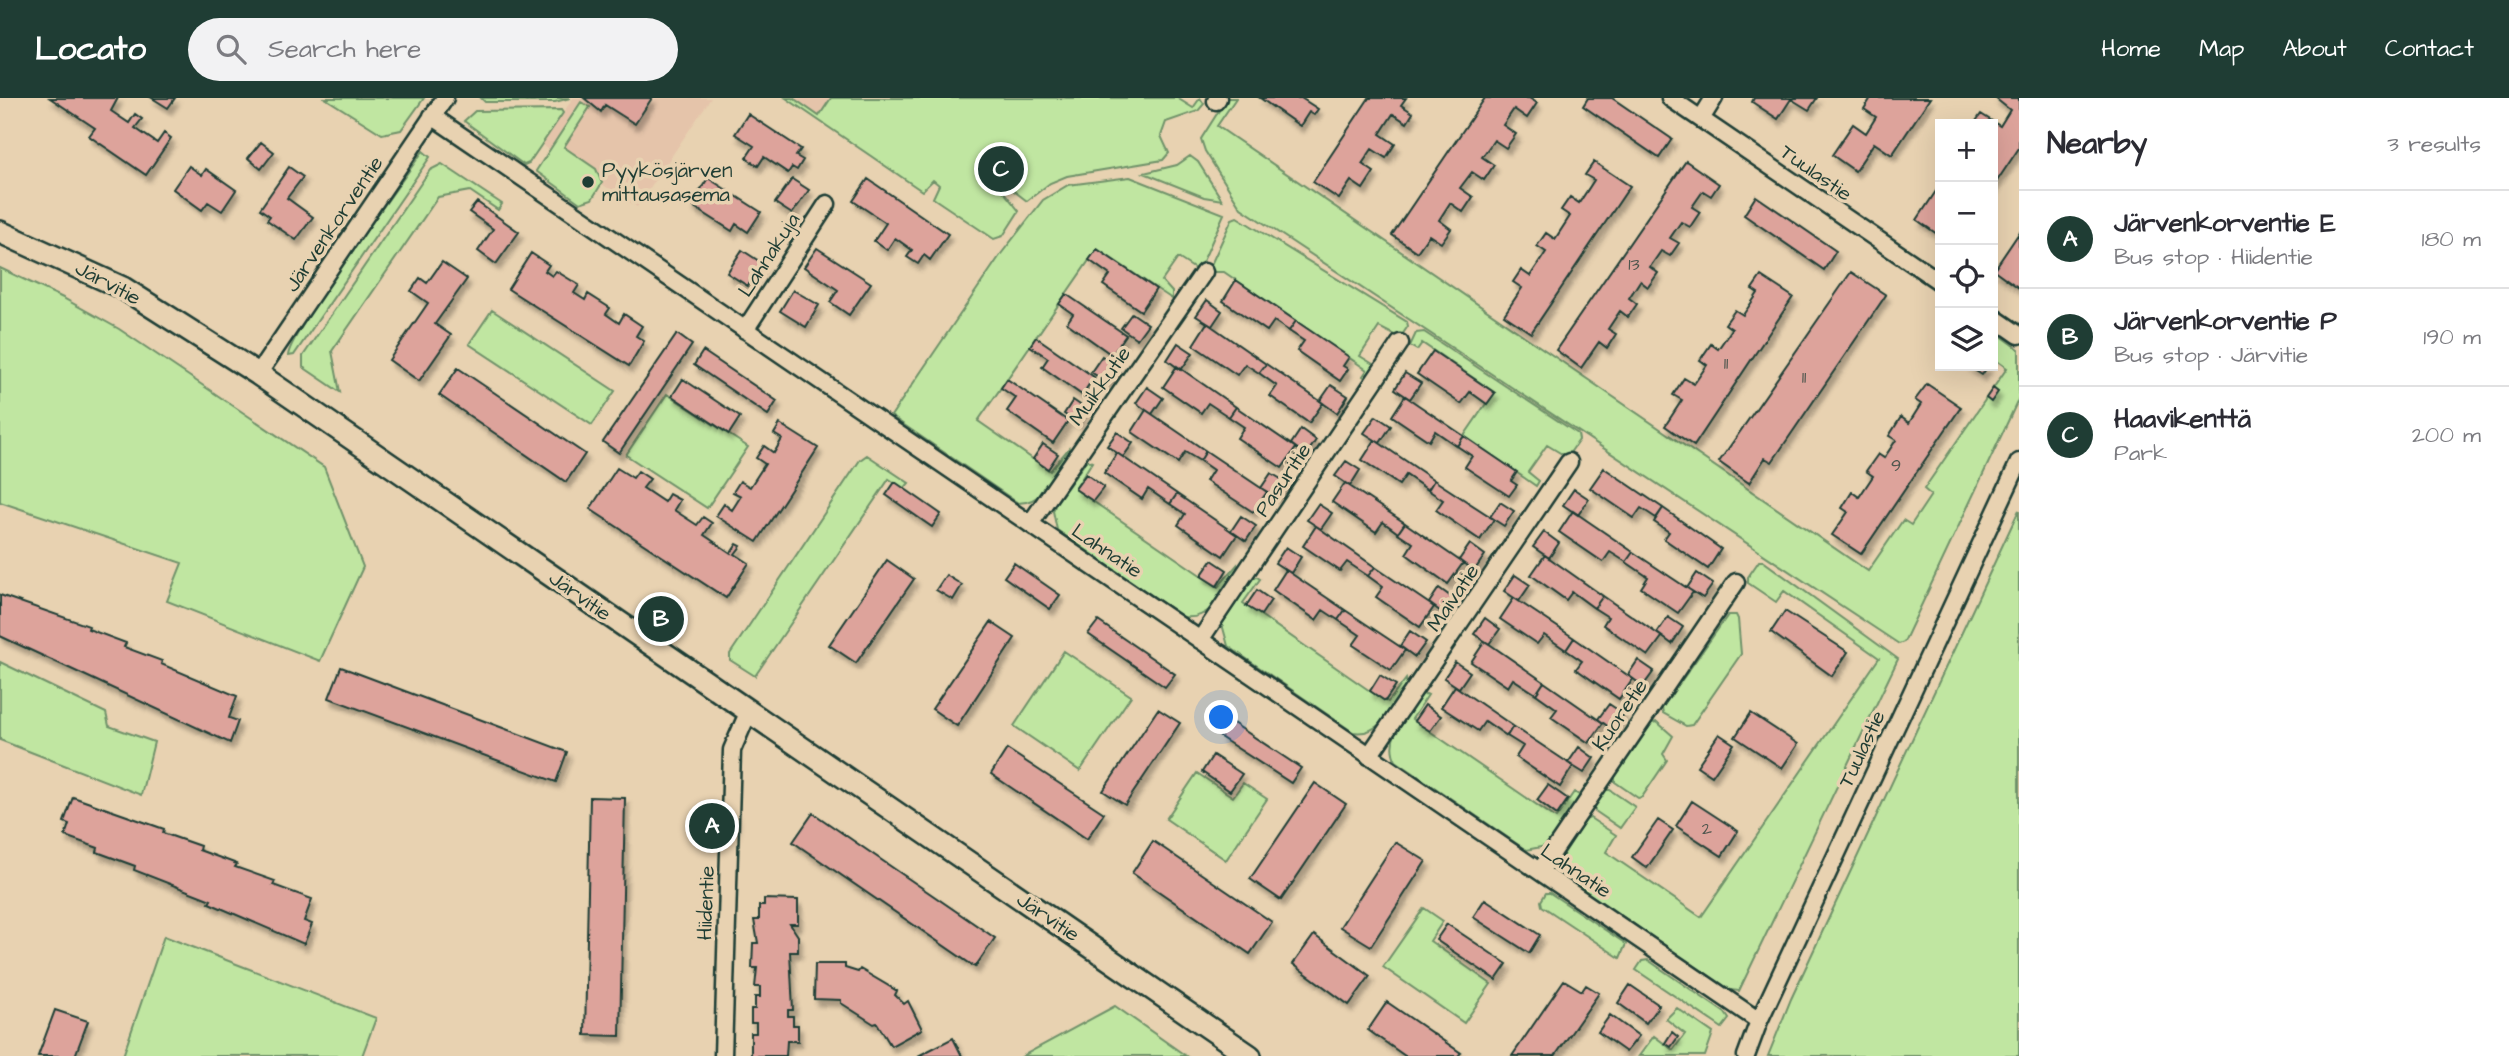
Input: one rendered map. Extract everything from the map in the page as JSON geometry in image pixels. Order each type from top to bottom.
[{"type":"street","name":"Järvenkorventie","points":[[258,374],[445,98]]},
{"type":"street","name":"Tuulastie","points":[[1670,98],[1935,279]]},
{"type":"street","points":[[1701,119],[1714,98]]},
{"type":"street","name":"Lahnatie","points":[[432,116],[1759,1021]]},
{"type":"street","name":"Lahnakuja","points":[[745,330],[827,204]]},
{"type":"street","name":"Järvitie","points":[[0,232],[123,288],[258,374],[1250,1056]]},
{"type":"street","name":"Muikkutie","points":[[1030,524],[1204,272]]},
{"type":"street","points":[[1998,320],[2019,335]]},
{"type":"street","name":"Pasuritie","points":[[1200,640],[1400,343]]},
{"type":"street","name":"Maivatie","points":[[1369,755],[1569,462]]},
{"type":"street","name":"Tuulastie","points":[[1745,1056],[2019,462]]},
{"type":"street","name":"Kuoretie","points":[[1540,872],[1736,582]]},
{"type":"street","name":"Hiidentie","points":[[723,1056],[732,750],[748,713]]},
{"type":"shaded area","points":[[573,98],[711,98],[637,207],[542,145]]},
{"type":"shaded area","points":[[793,98],[831,98],[819,116]]},
{"type":"green space","points":[[325,98],[424,98],[401,130],[382,134]]},
{"type":"green space","points":[[481,98],[570,98],[555,102],[485,102]]},
{"type":"green space","points":[[786,98],[793,98],[819,116],[831,98],[1177,98],[1193,108],[1200,98],[1204,104],[1198,111],[1166,122],[1161,136],[1169,153],[1163,160],[1067,176],[1050,183],[1027,201],[1010,188],[1004,192],[1019,211],[1003,236],[994,239],[933,198],[939,185],[933,180],[922,191]]},
{"type":"green space","points":[[1227,98],[1236,98],[1217,126],[1868,571],[1903,520],[1911,525],[1931,495],[1924,489],[2007,368],[1998,362],[1998,334],[2019,349],[2019,398],[1904,642],[1899,644],[1241,208],[1205,151],[1201,139]]},
{"type":"green space","points":[[581,102],[590,107],[564,147],[596,169],[602,183],[592,199],[580,203],[536,171]]},
{"type":"green space","points":[[561,110],[563,113],[529,163],[524,165],[464,121],[475,111]]},
{"type":"green space","points":[[423,151],[430,157],[294,355],[288,356],[293,342],[325,290]]},
{"type":"green space","points":[[1190,156],[1198,162],[1222,200],[1204,197],[1144,173],[1177,165]]},
{"type":"green space","points":[[442,164],[502,204],[498,210],[470,191],[438,197],[332,351],[340,392],[303,367],[303,356],[430,170]]},
{"type":"green space","points":[[1130,177],[1224,214],[1200,268],[1195,269],[1178,258],[1162,281],[1172,292],[1172,299],[1097,249],[978,421],[1050,471],[1069,448],[1070,451],[1050,485],[1036,498],[1018,503],[891,416],[1001,254],[1043,200],[1068,185]]},
{"type":"green space","points":[[1237,217],[1407,322],[1408,326],[1400,338],[1379,327],[1360,356],[1373,364],[1373,374],[1367,379],[1363,376],[1367,370],[1224,272],[1212,272],[1209,269],[1232,219]]},
{"type":"green space","points":[[0,268],[119,329],[324,467],[363,567],[320,661],[167,601],[182,563],[0,502]]},
{"type":"green space","points":[[492,310],[615,391],[592,425],[469,344]]},
{"type":"green space","points":[[1424,332],[1578,434],[1579,440],[1567,457],[1547,445],[1528,472],[1539,481],[1536,486],[1464,436],[1494,392],[1422,343],[1417,350],[1410,346],[1416,333]]},
{"type":"green space","points":[[667,394],[748,447],[707,508],[626,455]]},
{"type":"green space","points":[[867,455],[909,483],[904,489],[889,479],[755,676],[730,660],[730,654],[860,460]]},
{"type":"green space","points":[[1087,460],[1092,462],[1075,489],[1218,587],[1237,565],[1237,571],[1227,588],[1209,610],[1193,617],[1183,617],[1057,530],[1053,511],[1056,503]]},
{"type":"green space","points":[[2019,510],[2019,1056],[1768,1056],[1791,999]]},
{"type":"green space","points":[[1759,561],[1763,561],[1898,659],[1739,991],[1730,990],[1565,877],[1561,858],[1585,820],[1590,818],[1616,835],[1606,852],[1701,917],[1879,658],[1784,591],[1776,602],[1748,583],[1748,577]]},
{"type":"green space","points":[[1252,578],[1260,579],[1243,603],[1370,691],[1388,702],[1406,679],[1407,684],[1392,709],[1379,724],[1363,732],[1353,732],[1228,646],[1222,624]]},
{"type":"green space","points":[[1728,615],[1736,615],[1738,619],[1741,654],[1692,725],[1686,726],[1663,713],[1662,708]]},
{"type":"green space","points":[[1064,651],[1131,696],[1080,771],[1014,726]]},
{"type":"green space","points":[[0,662],[106,713],[109,726],[154,742],[141,795],[0,740]]},
{"type":"green space","points":[[1420,695],[1428,695],[1412,719],[1556,818],[1574,792],[1579,795],[1580,799],[1546,846],[1526,850],[1396,761],[1392,743],[1398,726]]},
{"type":"green space","points":[[1657,722],[1673,736],[1663,754],[1667,760],[1642,797],[1638,798],[1615,782],[1615,777],[1652,723]]},
{"type":"green space","points":[[1197,773],[1233,797],[1243,783],[1267,799],[1226,860],[1166,819]]},
{"type":"green space","points":[[1605,790],[1610,790],[1635,807],[1620,828],[1595,811],[1594,806]]},
{"type":"green space","points":[[1546,893],[1550,893],[1626,944],[1620,958],[1542,906],[1541,901]]},
{"type":"green space","points":[[1424,908],[1443,921],[1430,941],[1491,984],[1464,1023],[1383,967]]},
{"type":"green space","points":[[164,936],[376,1018],[362,1056],[123,1056]]},
{"type":"green space","points":[[1648,960],[1725,1013],[1729,1019],[1722,1028],[1636,970],[1642,961]]},
{"type":"green space","points":[[1115,1006],[1186,1056],[1023,1056],[1026,1054]]},
{"type":"green space","points":[[1677,1008],[1713,1033],[1705,1056],[1639,1056],[1654,1036],[1673,1050],[1685,1034],[1666,1019]]},
{"type":"building","points":[[50,98],[118,98],[111,111],[129,123],[135,114],[142,119],[135,128],[157,143],[164,133],[171,138],[146,175],[89,136],[95,128]]},
{"type":"building","points":[[152,98],[175,98],[168,108]]},
{"type":"building","points":[[584,98],[652,98],[635,124],[605,105],[601,112]]},
{"type":"building","points":[[1260,98],[1301,98],[1318,109],[1314,115],[1309,112],[1300,126]]},
{"type":"building","points":[[1369,98],[1406,98],[1401,105],[1413,113],[1407,123],[1393,114],[1380,134],[1395,144],[1386,158],[1372,149],[1362,164],[1374,172],[1363,189],[1351,181],[1339,199],[1313,182]]},
{"type":"building","points":[[1485,98],[1529,98],[1537,103],[1527,118],[1514,109],[1503,125],[1516,134],[1506,148],[1494,140],[1482,157],[1494,165],[1484,180],[1472,172],[1460,188],[1473,197],[1463,212],[1450,203],[1439,220],[1451,229],[1441,243],[1429,235],[1417,252],[1392,235]]},
{"type":"building","points":[[1588,98],[1612,98],[1672,139],[1659,158],[1583,106]]},
{"type":"building","points":[[1754,98],[1817,98],[1809,110],[1791,99],[1778,119],[1752,102]]},
{"type":"building","points":[[1871,98],[1930,98],[1892,155],[1874,143],[1855,171],[1832,155],[1853,124],[1866,133],[1876,117],[1864,109]]},
{"type":"building","points":[[1995,98],[2019,98],[2019,148],[1998,180],[1998,125],[2000,126],[2010,110]]},
{"type":"building","points":[[748,114],[801,149],[796,156],[803,160],[797,170],[792,167],[788,173],[764,157],[758,166],[746,158],[754,146],[735,134]]},
{"type":"building","points":[[261,142],[274,152],[261,169],[248,158]]},
{"type":"building","points":[[1686,161],[1719,184],[1711,196],[1703,191],[1692,207],[1700,212],[1690,227],[1681,222],[1670,238],[1679,243],[1670,256],[1661,251],[1650,267],[1658,273],[1648,287],[1640,281],[1629,298],[1637,304],[1628,317],[1620,311],[1608,329],[1616,334],[1607,348],[1599,342],[1581,368],[1556,350]]},
{"type":"building","points":[[1594,162],[1630,186],[1531,333],[1504,315],[1522,288],[1513,282],[1521,270],[1530,276],[1546,252],[1537,246],[1546,233],[1555,239],[1570,216],[1561,210],[1570,197],[1579,203],[1594,180],[1585,175]]},
{"type":"building","points":[[189,166],[202,175],[206,169],[236,190],[222,211],[208,202],[202,210],[173,189]]},
{"type":"building","points":[[289,167],[303,177],[287,198],[313,217],[296,240],[267,220],[270,216],[260,209]]},
{"type":"building","points":[[708,178],[761,212],[748,232],[736,224],[732,231],[691,205]]},
{"type":"building","points":[[792,179],[809,190],[792,214],[775,203]]},
{"type":"building","points":[[868,179],[948,234],[930,260],[924,255],[918,264],[907,257],[912,250],[895,238],[887,250],[874,241],[886,223],[853,201]]},
{"type":"building","points":[[1935,193],[1935,233],[1917,220]]},
{"type":"building","points":[[1756,196],[1836,251],[1824,270],[1744,215]]},
{"type":"building","points":[[477,202],[519,232],[496,264],[478,251],[493,229],[469,212]]},
{"type":"building","points":[[2019,233],[2019,288],[1998,273],[1998,264]]},
{"type":"building","points":[[817,248],[871,283],[849,315],[830,302],[838,290],[804,267]]},
{"type":"building","points":[[1097,249],[1156,289],[1141,311],[1103,285],[1110,275],[1089,260]]},
{"type":"building","points":[[742,250],[762,263],[748,286],[727,273]]},
{"type":"building","points":[[531,253],[549,265],[545,271],[552,276],[556,271],[579,285],[574,293],[585,300],[588,294],[610,308],[606,314],[619,323],[624,314],[642,326],[636,336],[644,341],[629,366],[508,289]]},
{"type":"building","points":[[442,262],[467,279],[435,324],[451,335],[419,381],[389,360],[428,303],[411,291],[420,278],[427,283]]},
{"type":"building","points":[[1851,272],[1886,295],[1772,462],[1765,458],[1749,483],[1719,462]]},
{"type":"building","points":[[1761,276],[1793,297],[1694,446],[1665,426],[1682,400],[1673,395],[1684,378],[1694,384],[1707,365],[1700,360],[1711,344],[1718,349],[1732,329],[1725,324],[1735,310],[1743,315],[1758,293],[1752,289]]},
{"type":"building","points":[[1236,280],[1296,321],[1289,331],[1274,321],[1267,331],[1223,301]]},
{"type":"building","points":[[793,290],[819,305],[806,327],[780,311]]},
{"type":"building","points":[[1066,294],[1126,335],[1112,355],[1067,323],[1073,314],[1059,304]]},
{"type":"building","points":[[1207,300],[1222,311],[1212,326],[1196,316]]},
{"type":"building","points":[[1132,313],[1148,324],[1137,339],[1121,328]]},
{"type":"building","points":[[1296,321],[1349,357],[1343,366],[1348,369],[1340,381],[1297,351],[1304,341],[1289,331]]},
{"type":"building","points":[[1207,323],[1266,364],[1259,373],[1245,364],[1237,375],[1193,345]]},
{"type":"building","points":[[677,334],[692,345],[619,453],[603,442]]},
{"type":"building","points":[[1036,337],[1094,377],[1082,395],[1042,367],[1048,358],[1030,346]]},
{"type":"building","points":[[1178,343],[1193,353],[1181,370],[1167,360]]},
{"type":"building","points":[[703,351],[777,401],[768,415],[694,365]]},
{"type":"building","points":[[1433,351],[1495,393],[1487,404],[1470,392],[1461,404],[1417,374]]},
{"type":"building","points":[[1102,356],[1118,367],[1108,383],[1091,372]]},
{"type":"building","points":[[1266,364],[1323,403],[1309,423],[1270,396],[1277,386],[1259,373]]},
{"type":"building","points":[[1177,366],[1236,407],[1229,417],[1208,403],[1201,413],[1163,387]]},
{"type":"building","points":[[458,368],[585,454],[566,482],[439,395]]},
{"type":"building","points":[[1405,373],[1421,383],[1410,399],[1395,389]]},
{"type":"building","points":[[683,379],[740,417],[729,434],[672,396]]},
{"type":"building","points":[[1007,379],[1068,421],[1053,443],[1007,411],[1016,398],[1001,388]]},
{"type":"building","points":[[1927,384],[1961,407],[1861,554],[1832,535],[1848,512],[1842,508],[1852,492],[1859,497],[1873,476],[1866,471],[1878,454],[1884,458],[1896,440],[1889,436],[1901,417],[1909,423],[1921,404],[1915,400]]},
{"type":"building","points":[[1331,385],[1348,396],[1337,413],[1320,401]]},
{"type":"building","points":[[1147,387],[1163,398],[1152,414],[1136,403]]},
{"type":"building","points":[[1993,388],[1998,392],[1991,402],[1986,398]]},
{"type":"building","points":[[1405,396],[1464,436],[1457,446],[1435,431],[1429,441],[1392,416]]},
{"type":"building","points":[[1073,400],[1086,409],[1078,423],[1064,414]]},
{"type":"building","points":[[1236,407],[1296,448],[1282,468],[1237,438],[1244,427],[1229,417]]},
{"type":"building","points":[[1146,410],[1206,451],[1200,461],[1185,452],[1178,463],[1132,432]]},
{"type":"building","points":[[1376,416],[1391,426],[1380,443],[1364,433]]},
{"type":"building","points":[[780,424],[818,448],[757,542],[716,516],[724,504],[732,510],[741,496],[733,492],[740,481],[750,487],[765,464],[756,458],[764,446],[774,453],[782,439],[774,434]]},
{"type":"building","points":[[1301,429],[1316,440],[1306,455],[1291,444]]},
{"type":"building","points":[[1117,432],[1133,443],[1123,457],[1107,446]]},
{"type":"building","points":[[1464,436],[1517,472],[1511,481],[1517,485],[1509,496],[1465,467],[1472,456],[1457,446]]},
{"type":"building","points":[[1375,440],[1434,480],[1428,490],[1406,475],[1399,485],[1362,460]]},
{"type":"building","points":[[1043,444],[1058,454],[1048,469],[1033,459]]},
{"type":"building","points":[[1206,451],[1267,492],[1253,512],[1206,481],[1213,470],[1200,461]]},
{"type":"building","points":[[1117,453],[1177,494],[1170,504],[1148,489],[1142,499],[1104,473]]},
{"type":"building","points":[[1346,461],[1360,470],[1350,486],[1335,476]]},
{"type":"building","points":[[617,468],[633,478],[638,471],[650,479],[643,488],[664,502],[669,494],[680,500],[674,510],[697,525],[703,517],[712,523],[704,535],[731,553],[737,544],[741,546],[735,554],[749,563],[726,598],[590,509]]},
{"type":"building","points":[[1604,468],[1663,508],[1656,518],[1641,508],[1634,518],[1590,488]]},
{"type":"building","points":[[1271,473],[1286,482],[1276,497],[1261,488]]},
{"type":"building","points":[[1086,474],[1104,487],[1093,501],[1075,489]]},
{"type":"building","points":[[1434,480],[1494,519],[1480,540],[1436,510],[1443,500],[1428,490]]},
{"type":"building","points":[[895,482],[941,514],[932,527],[886,495]]},
{"type":"building","points":[[1345,483],[1405,523],[1398,533],[1383,522],[1376,532],[1332,502]]},
{"type":"building","points":[[1574,489],[1589,499],[1578,515],[1563,505]]},
{"type":"building","points":[[1177,494],[1237,535],[1223,556],[1178,525],[1185,514],[1170,504]]},
{"type":"building","points":[[1500,502],[1514,511],[1504,526],[1490,517]]},
{"type":"building","points":[[1318,504],[1332,513],[1321,529],[1307,520]]},
{"type":"building","points":[[1663,508],[1721,549],[1708,569],[1664,539],[1669,532],[1654,522]]},
{"type":"building","points":[[1573,511],[1633,552],[1626,562],[1610,552],[1603,562],[1559,532]]},
{"type":"building","points":[[1241,516],[1256,526],[1246,541],[1231,531]]},
{"type":"building","points":[[1405,523],[1463,563],[1448,584],[1406,554],[1413,543],[1398,533]]},
{"type":"building","points":[[1316,526],[1375,567],[1368,576],[1347,562],[1340,571],[1303,546]]},
{"type":"building","points":[[1544,532],[1559,543],[1549,558],[1533,547]]},
{"type":"building","points":[[1470,544],[1485,555],[1474,571],[1459,560]]},
{"type":"building","points":[[1286,547],[1301,557],[1291,573],[1275,563]]},
{"type":"building","points":[[1633,552],[1693,592],[1678,613],[1641,588],[1648,577],[1626,562]]},
{"type":"building","points":[[1545,555],[1603,596],[1594,608],[1572,592],[1566,600],[1531,575]]},
{"type":"building","points":[[887,560],[914,579],[856,663],[829,645]]},
{"type":"building","points":[[1212,560],[1227,570],[1217,586],[1201,576]]},
{"type":"building","points":[[1014,563],[1060,595],[1050,609],[1004,577]]},
{"type":"building","points":[[1375,567],[1434,607],[1420,627],[1376,597],[1383,587],[1368,576]]},
{"type":"building","points":[[1286,570],[1345,610],[1338,620],[1323,610],[1316,620],[1273,590]]},
{"type":"building","points":[[1697,573],[1713,584],[1703,598],[1687,588]]},
{"type":"building","points":[[946,575],[962,585],[953,600],[936,590]]},
{"type":"building","points":[[1515,575],[1530,585],[1519,601],[1504,591]]},
{"type":"building","points":[[1439,588],[1454,599],[1444,614],[1429,603]]},
{"type":"building","points":[[1257,590],[1271,600],[1261,615],[1246,606]]},
{"type":"building","points":[[0,595],[89,626],[88,629],[126,643],[124,647],[162,661],[161,664],[237,696],[229,718],[238,721],[230,743],[0,636]]},
{"type":"building","points":[[1603,596],[1662,637],[1648,656],[1603,625],[1608,617],[1594,608]]},
{"type":"building","points":[[1514,598],[1574,638],[1566,650],[1544,635],[1537,644],[1500,619]]},
{"type":"building","points":[[1345,610],[1405,650],[1391,670],[1353,645],[1360,635],[1338,620]]},
{"type":"building","points":[[1785,611],[1848,652],[1832,676],[1771,632]]},
{"type":"building","points":[[1668,617],[1683,627],[1672,644],[1657,633]]},
{"type":"building","points":[[1485,618],[1500,629],[1489,644],[1474,634]]},
{"type":"building","points":[[1098,621],[1175,674],[1165,687],[1088,634]]},
{"type":"building","points":[[991,622],[1015,638],[957,726],[932,709]]},
{"type":"building","points":[[1410,631],[1426,642],[1415,657],[1400,646]]},
{"type":"building","points":[[1574,638],[1633,679],[1619,699],[1576,669],[1582,661],[1566,650]]},
{"type":"building","points":[[1485,641],[1544,682],[1536,694],[1513,679],[1508,687],[1471,662]]},
{"type":"building","points":[[1638,660],[1654,671],[1643,686],[1628,675]]},
{"type":"building","points":[[1455,662],[1470,672],[1459,688],[1444,678]]},
{"type":"building","points":[[341,667],[567,752],[556,782],[329,698]]},
{"type":"building","points":[[1380,675],[1396,685],[1385,701],[1370,691]]},
{"type":"building","points":[[1544,682],[1603,723],[1589,743],[1551,717],[1557,709],[1536,694]]},
{"type":"building","points":[[1455,686],[1513,726],[1507,736],[1485,721],[1478,731],[1441,707]]},
{"type":"building","points":[[1609,704],[1624,714],[1613,730],[1598,719]]},
{"type":"building","points":[[1425,705],[1441,716],[1430,731],[1414,721]]},
{"type":"building","points":[[1158,709],[1180,723],[1125,805],[1103,791]]},
{"type":"building","points":[[1751,713],[1798,744],[1782,768],[1735,737]]},
{"type":"building","points":[[1230,721],[1301,768],[1291,783],[1220,737]]},
{"type":"building","points":[[1513,726],[1573,766],[1560,787],[1516,757],[1523,746],[1507,736]]},
{"type":"building","points":[[1719,734],[1734,744],[1712,776],[1697,766]]},
{"type":"building","points":[[1579,747],[1594,758],[1584,773],[1568,763]]},
{"type":"building","points":[[1007,749],[1104,813],[1087,839],[991,774]]},
{"type":"building","points":[[1213,755],[1242,774],[1230,791],[1202,772]]},
{"type":"building","points":[[1315,783],[1346,804],[1281,900],[1250,879]]},
{"type":"building","points":[[1548,785],[1568,799],[1557,815],[1537,800]]},
{"type":"building","points":[[73,797],[164,829],[163,833],[200,846],[199,850],[237,864],[235,867],[275,881],[273,885],[312,899],[304,921],[312,924],[304,944],[209,903],[211,900],[134,870],[135,866],[97,852],[98,848],[65,836],[69,824],[64,822]]},
{"type":"building","points":[[590,797],[625,798],[620,1036],[585,1035]]},
{"type":"building","points":[[1692,801],[1738,831],[1722,856],[1676,826]]},
{"type":"building","points":[[813,813],[995,938],[975,967],[793,842]]},
{"type":"building","points":[[1658,820],[1673,830],[1647,868],[1632,857]]},
{"type":"building","points":[[1153,841],[1272,922],[1250,954],[1132,873]]},
{"type":"building","points":[[1395,842],[1426,861],[1371,946],[1340,927]]},
{"type":"building","points":[[764,899],[798,900],[798,924],[790,924],[798,936],[798,952],[790,952],[793,1010],[788,1010],[788,1016],[793,1016],[793,1025],[798,1025],[798,1041],[787,1041],[786,1056],[751,1056],[751,1033],[756,1033],[756,1023],[751,1023],[751,1009],[755,1009],[755,997],[760,997],[760,987],[755,987],[757,968],[752,968],[753,943],[758,943],[754,920],[759,920],[759,906],[764,906]]},
{"type":"building","points":[[1485,899],[1540,935],[1529,953],[1473,917]]},
{"type":"building","points":[[1447,924],[1507,964],[1496,980],[1436,940]]},
{"type":"building","points":[[1314,935],[1370,976],[1349,1005],[1293,964]]},
{"type":"building","points":[[815,964],[845,964],[845,968],[858,972],[860,969],[897,991],[895,995],[904,1004],[908,1001],[922,1029],[891,1046],[877,1023],[874,1024],[841,1003],[841,1000],[814,999]]},
{"type":"building","points":[[1564,980],[1582,991],[1586,985],[1599,993],[1555,1056],[1512,1056]]},
{"type":"building","points":[[1630,985],[1659,1005],[1646,1023],[1618,1003]]},
{"type":"building","points":[[1387,1002],[1461,1053],[1458,1056],[1405,1056],[1368,1030]]},
{"type":"building","points":[[55,1010],[88,1021],[75,1056],[38,1056]]},
{"type":"building","points":[[1610,1015],[1639,1036],[1626,1052],[1598,1032]]},
{"type":"building","points":[[1672,1032],[1678,1037],[1671,1047],[1665,1043]]},
{"type":"building","points":[[953,1038],[962,1056],[918,1056]]},
{"type":"place","name":"Haavikenttä","points":[[1001,169]]},
{"type":"place","name":"Pyykösjärven mittausasema","points":[[588,182]]},
{"type":"place","name":"Järvenkorventie P","points":[[661,619]]},
{"type":"place","name":"Järvenkorventie E","points":[[712,826]]}]
